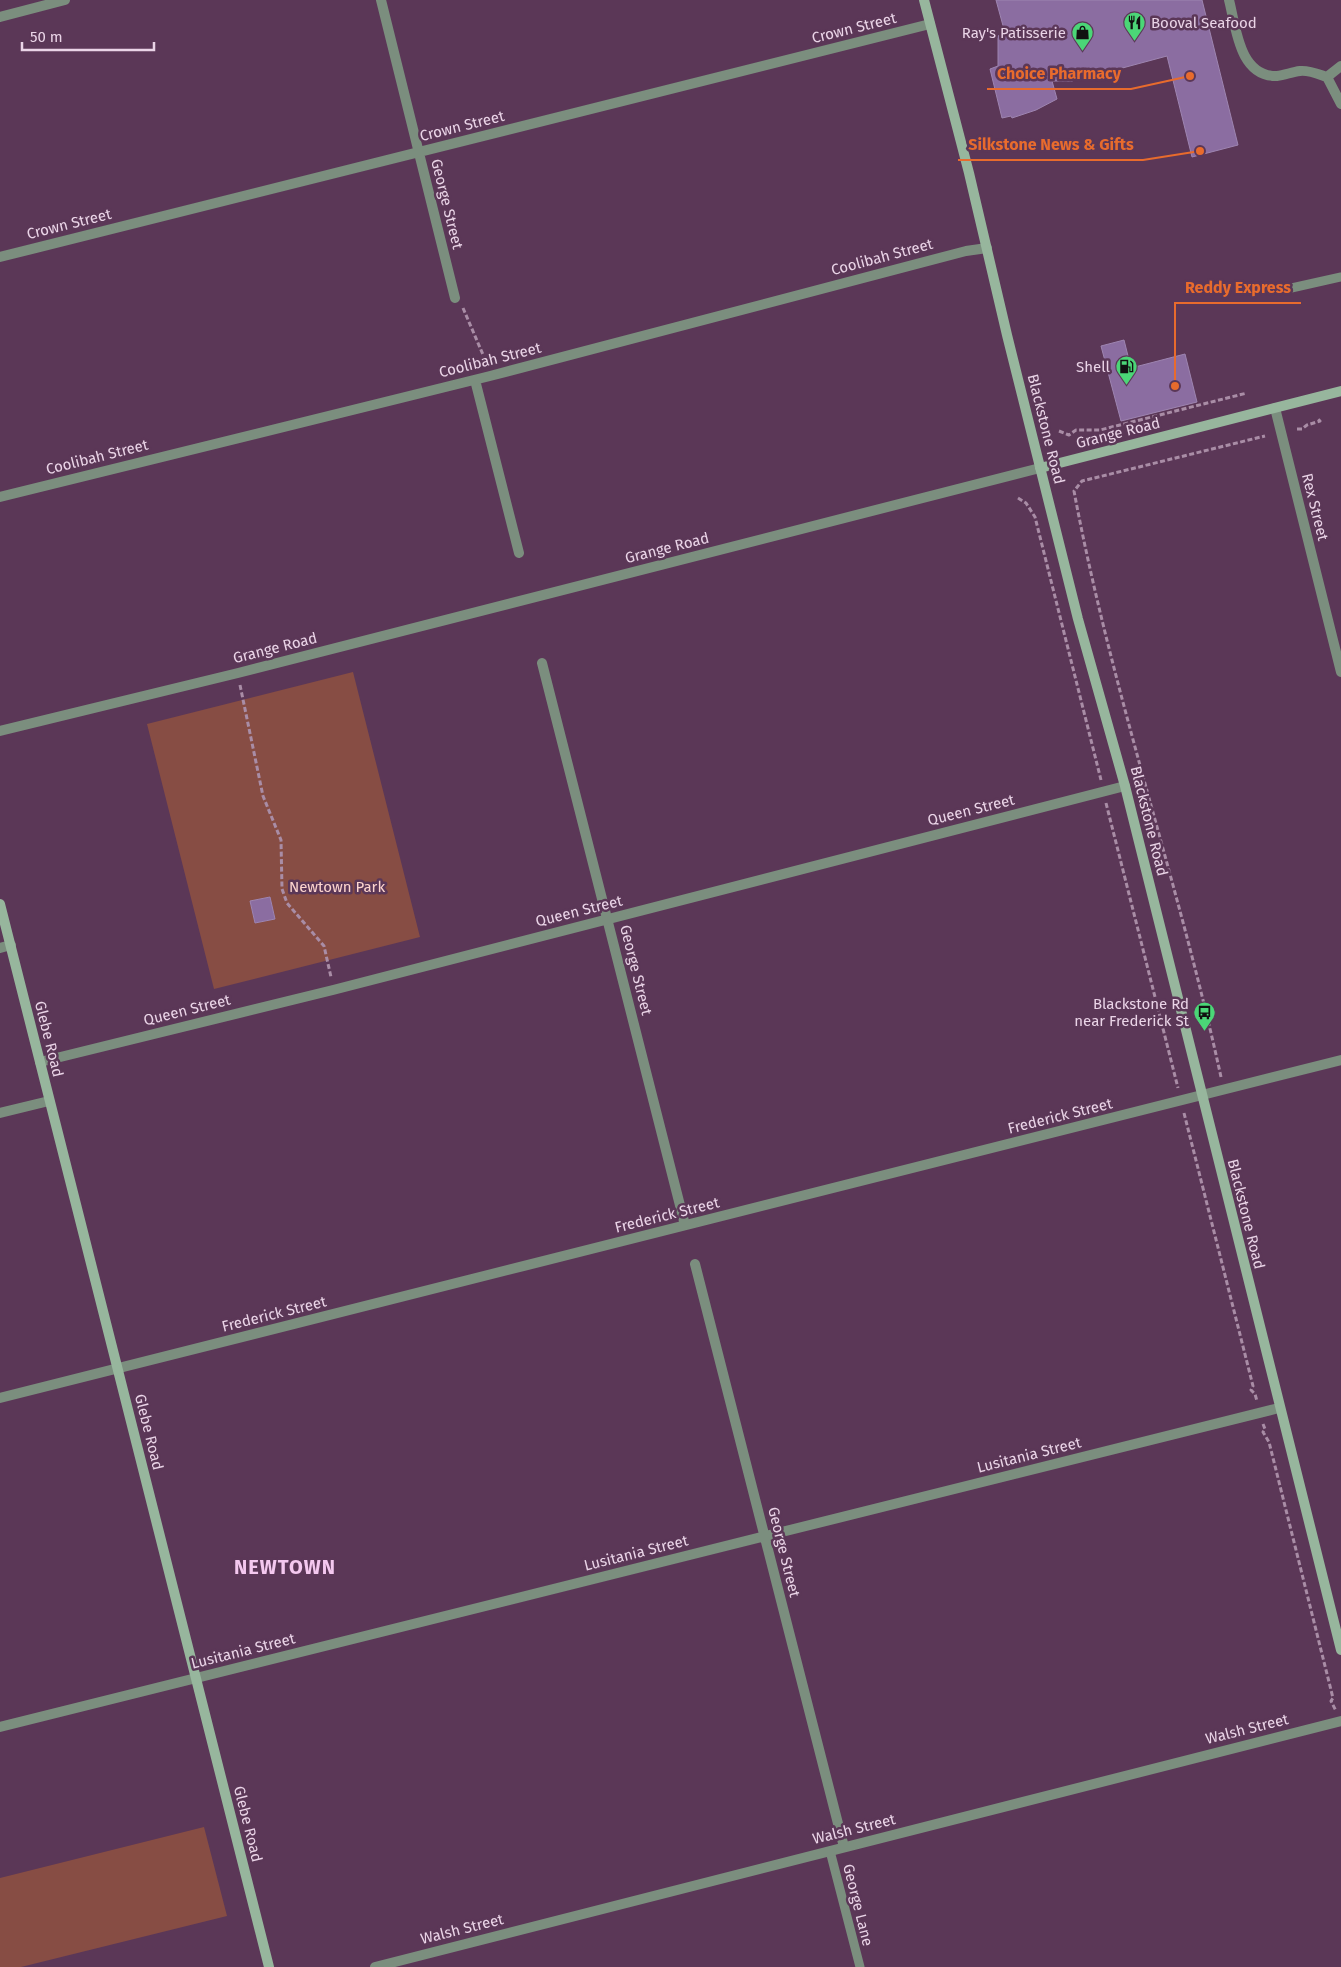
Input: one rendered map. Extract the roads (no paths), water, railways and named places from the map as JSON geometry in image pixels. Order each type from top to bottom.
[{"type":"main road","name":"Blackstone Road","points":[[924,0],[1078,619],[1125,786],[1341,1650]]},
{"type":"main road","name":"Grange Road","points":[[1040,468],[1341,391]]},
{"type":"main road","name":"Glebe Road","points":[[0,904],[269,1967]]},
{"type":"street","points":[[0,17],[66,0]]},
{"type":"street","name":"George Street","points":[[381,0],[455,298]]},
{"type":"street","points":[[1229,0],[1244,55],[1249,64],[1267,75],[1278,76],[1301,71],[1314,72],[1327,77],[1341,104]]},
{"type":"street","name":"Crown Street","points":[[0,257],[930,24]]},
{"type":"street","points":[[1327,77],[1341,66]]},
{"type":"street","name":"Coolibah Street","points":[[0,497],[475,380],[966,251],[987,248]]},
{"type":"street","points":[[475,380],[519,553]]},
{"type":"street","name":"Rex Street","points":[[1275,408],[1341,672]]},
{"type":"street","name":"Grange Road","points":[[0,731],[238,673],[1040,468]]},
{"type":"street","name":"George Street","points":[[542,663],[685,1225]]},
{"type":"street","name":"Queen Street","points":[[40,1062],[334,990],[1125,786]]},
{"type":"street","points":[[0,948],[11,945]]},
{"type":"street","name":"Frederick Street","points":[[0,1398],[1341,1060]]},
{"type":"street","points":[[0,1113],[49,1101]]},
{"type":"street","name":"George Street","points":[[695,1264],[844,1847]]},
{"type":"street","name":"Lusitania Street","points":[[0,1727],[1279,1408]]},
{"type":"street","name":"Walsh Street","points":[[375,1967],[1341,1721]]},
{"type":"lane","points":[[1287,289],[1341,276]]},
{"type":"lane","name":"George Lane","points":[[830,1850],[860,1967]]},
{"type":"place","name":"Booval Seafood","points":[[1135,42]]},
{"type":"place","name":"Ray's Patisserie","points":[[1082,52]]},
{"type":"place","name":"Choice Pharmacy","points":[[1190,76]]},
{"type":"place","name":"Silkstone News & Gifts","points":[[1200,151]]},
{"type":"place","name":"Shell","points":[[1126,386]]},
{"type":"place","name":"Reddy Express","points":[[1175,386]]},
{"type":"place","name":"Blackstone Rd near Frederick St","points":[[1205,1032]]},
{"type":"district","name":"NEWTOWN","points":[[285,1567]]},
{"type":"park label","name":"Newtown Park","points":[[337,887]]}]
